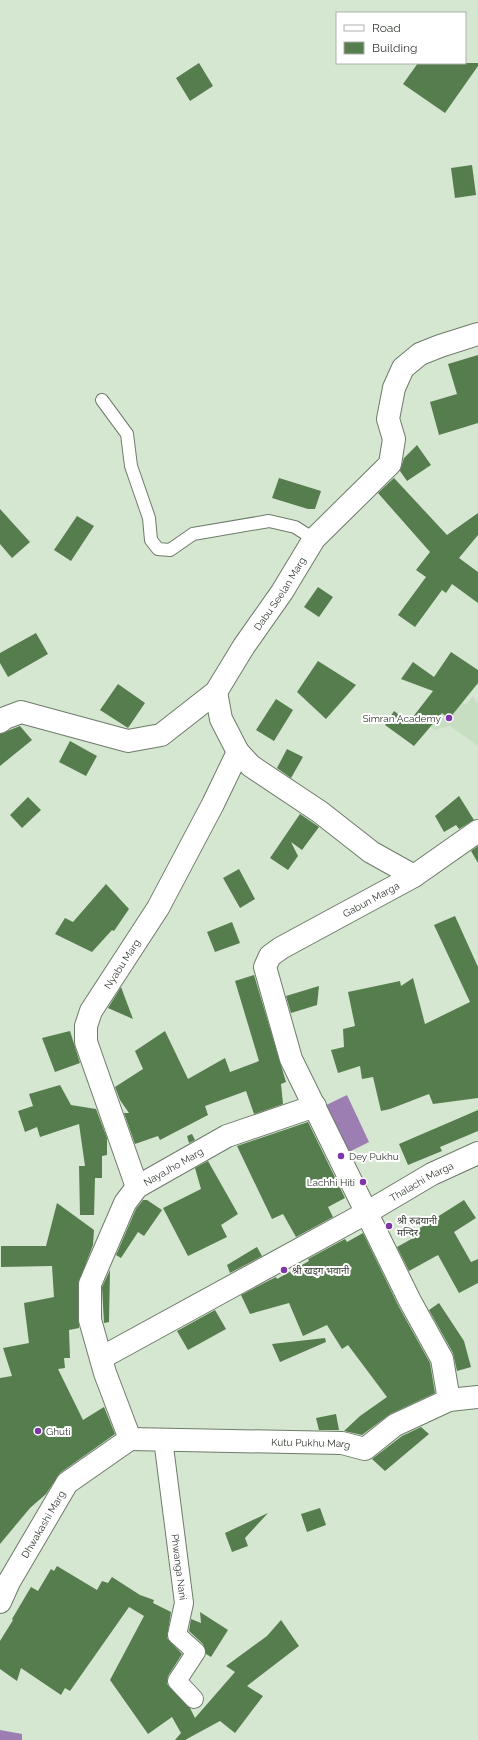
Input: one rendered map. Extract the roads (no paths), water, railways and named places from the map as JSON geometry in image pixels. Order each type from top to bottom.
[{"type":"street","name":"Dabu Seelan Marg","points":[[0,722],[5,718],[21,712],[128,741],[161,735],[216,692],[244,646],[282,592],[314,539],[390,464],[394,438],[388,419],[394,388],[404,368],[420,354],[478,334]]},
{"type":"street","points":[[216,692],[221,719],[238,752],[252,766],[320,812],[372,852],[414,876]]},
{"type":"street","name":"Nyabu Marg","points":[[137,1187],[86,1042],[86,1026],[91,1011],[158,908],[213,804],[238,752]]},
{"type":"street","name":"Gabun Marga","points":[[314,1106],[291,1059],[265,967],[270,956],[281,948],[414,876],[478,831]]},
{"type":"street","points":[[314,1106],[410,1301],[442,1359],[449,1400]]},
{"type":"street","name":"NayaJho Marg","points":[[101,1358],[90,1320],[90,1284],[125,1204],[137,1187],[228,1136],[314,1106]]},
{"type":"street","name":"Thalachi Marga","points":[[101,1358],[366,1213],[432,1174],[478,1153]]},
{"type":"street","points":[[101,1358],[130,1439]]},
{"type":"street","name":"Kutu Pukhu Marg","points":[[130,1439],[342,1443],[365,1449],[394,1425],[449,1400],[478,1397]]},
{"type":"street","name":"Dhwakashi Marg","points":[[0,1602],[9,1582],[67,1483],[130,1439]]},
{"type":"street","name":"Phwanga Nani","points":[[163,1440],[184,1602],[177,1635],[196,1652],[178,1681],[194,1699]]},
{"type":"lane","points":[[102,400],[127,434],[131,466],[149,518],[151,540],[158,549],[170,550],[193,534],[270,521],[295,527],[314,539]]},
{"type":"place","name":"Simran Academy","points":[[449,718]]},
{"type":"place","name":"Dey Pukhu","points":[[341,1156]]},
{"type":"place","name":"Lachhi Hiti","points":[[363,1182]]},
{"type":"place","name":"श्री रुद्रयानी मन्दिर","points":[[389,1226]]},
{"type":"place","name":"श्री खड्ग भवानी","points":[[284,1270]]},
{"type":"place","name":"Ghuti","points":[[38,1431]]}]
